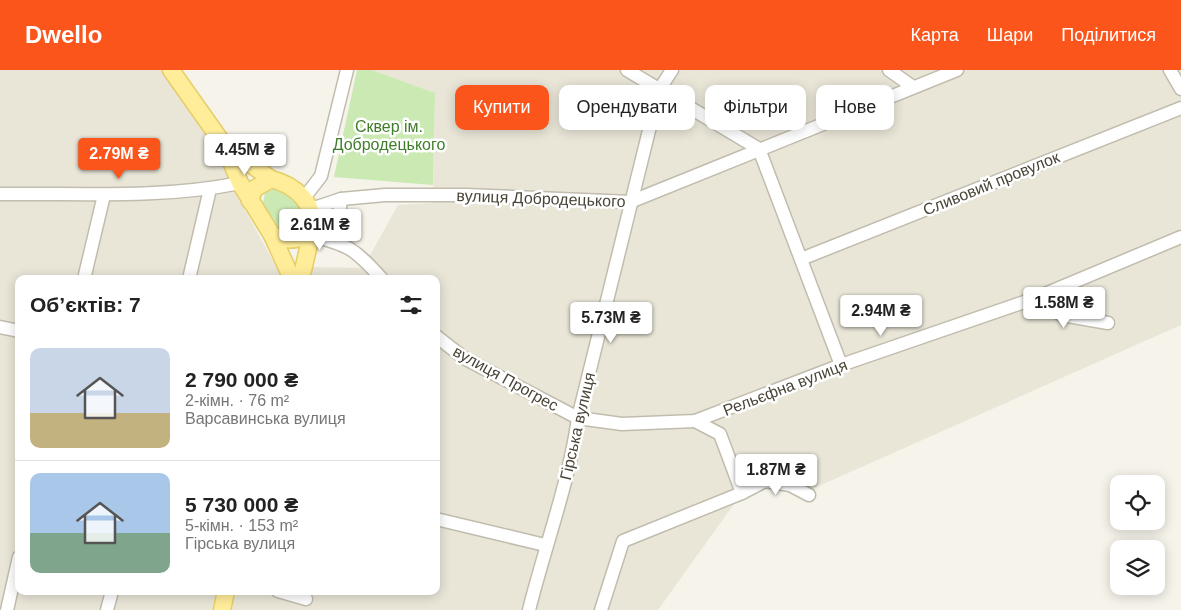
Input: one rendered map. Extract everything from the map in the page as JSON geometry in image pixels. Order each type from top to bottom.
[{"type":"main road","points":[[171,70],[224,145],[240,183],[272,235],[290,275]]},
{"type":"main road","points":[[224,145],[271,179],[290,186],[308,204],[312,226],[302,275]]},
{"type":"main road","points":[[250,201],[254,189],[271,179]]},
{"type":"main road","points":[[272,235],[285,240],[298,240],[309,235]]},
{"type":"main road","points":[[222,610],[225,595]]},
{"type":"street","points":[[308,204],[321,176],[347,70]]},
{"type":"street","points":[[626,70],[651,85]]},
{"type":"street","name":"Гірська вулиця","points":[[662,85],[672,70]]},
{"type":"street","points":[[889,70],[913,87]]},
{"type":"street","name":"вулиця Добродецького","points":[[308,204],[385,194],[630,202],[957,70]]},
{"type":"street","points":[[1170,70],[1181,88]]},
{"type":"street","name":"Сливовий провулок","points":[[801,259],[1181,108]]},
{"type":"street","points":[[695,111],[759,149],[841,365]]},
{"type":"street","name":"Гірська вулиця","points":[[529,610],[545,545],[572,457],[578,418],[649,130]]},
{"type":"street","points":[[1,198],[210,189],[240,183]]},
{"type":"street","points":[[190,275],[210,189]]},
{"type":"street","points":[[85,275],[104,195]]},
{"type":"street","points":[[336,241],[341,199]]},
{"type":"street","points":[[309,235],[336,241],[352,249],[378,275]]},
{"type":"street","name":"Рельєфна вулиця","points":[[578,418],[622,424],[695,421],[841,365],[1033,299],[1181,237]]},
{"type":"street","points":[[1033,299],[1062,315],[1108,323]]},
{"type":"street","points":[[0,327],[15,330]]},
{"type":"street","name":"вулиця Прогрес","points":[[440,339],[464,358],[578,418]]},
{"type":"street","points":[[695,421],[720,434],[742,493]]},
{"type":"street","points":[[600,610],[623,540],[742,493],[765,480],[790,485],[809,495]]},
{"type":"street","points":[[440,520],[545,545]]},
{"type":"street","points":[[6,610],[15,573]]},
{"type":"street","points":[[107,610],[111,595]]},
{"type":"street","points":[[292,595],[309,600]]},
{"type":"shaded area","points":[[0,70],[168,70],[217,146],[236,194],[281,275],[15,275],[15,595],[216,595],[212,610],[0,610]]},
{"type":"shaded area","points":[[372,70],[1181,70],[1181,325],[812,489],[776,476],[749,483],[658,610],[229,610],[232,595],[440,595],[440,275],[311,275],[313,267],[363,268],[398,205],[433,203],[435,93]]},
{"type":"green space","name":"Сквер ім. Добродецького","points":[[357,70],[372,70],[435,93],[433,185],[334,177]]},
{"type":"green space","points":[[274,189],[294,198],[302,208],[305,229],[300,233],[281,231],[263,203],[265,193]]}]
